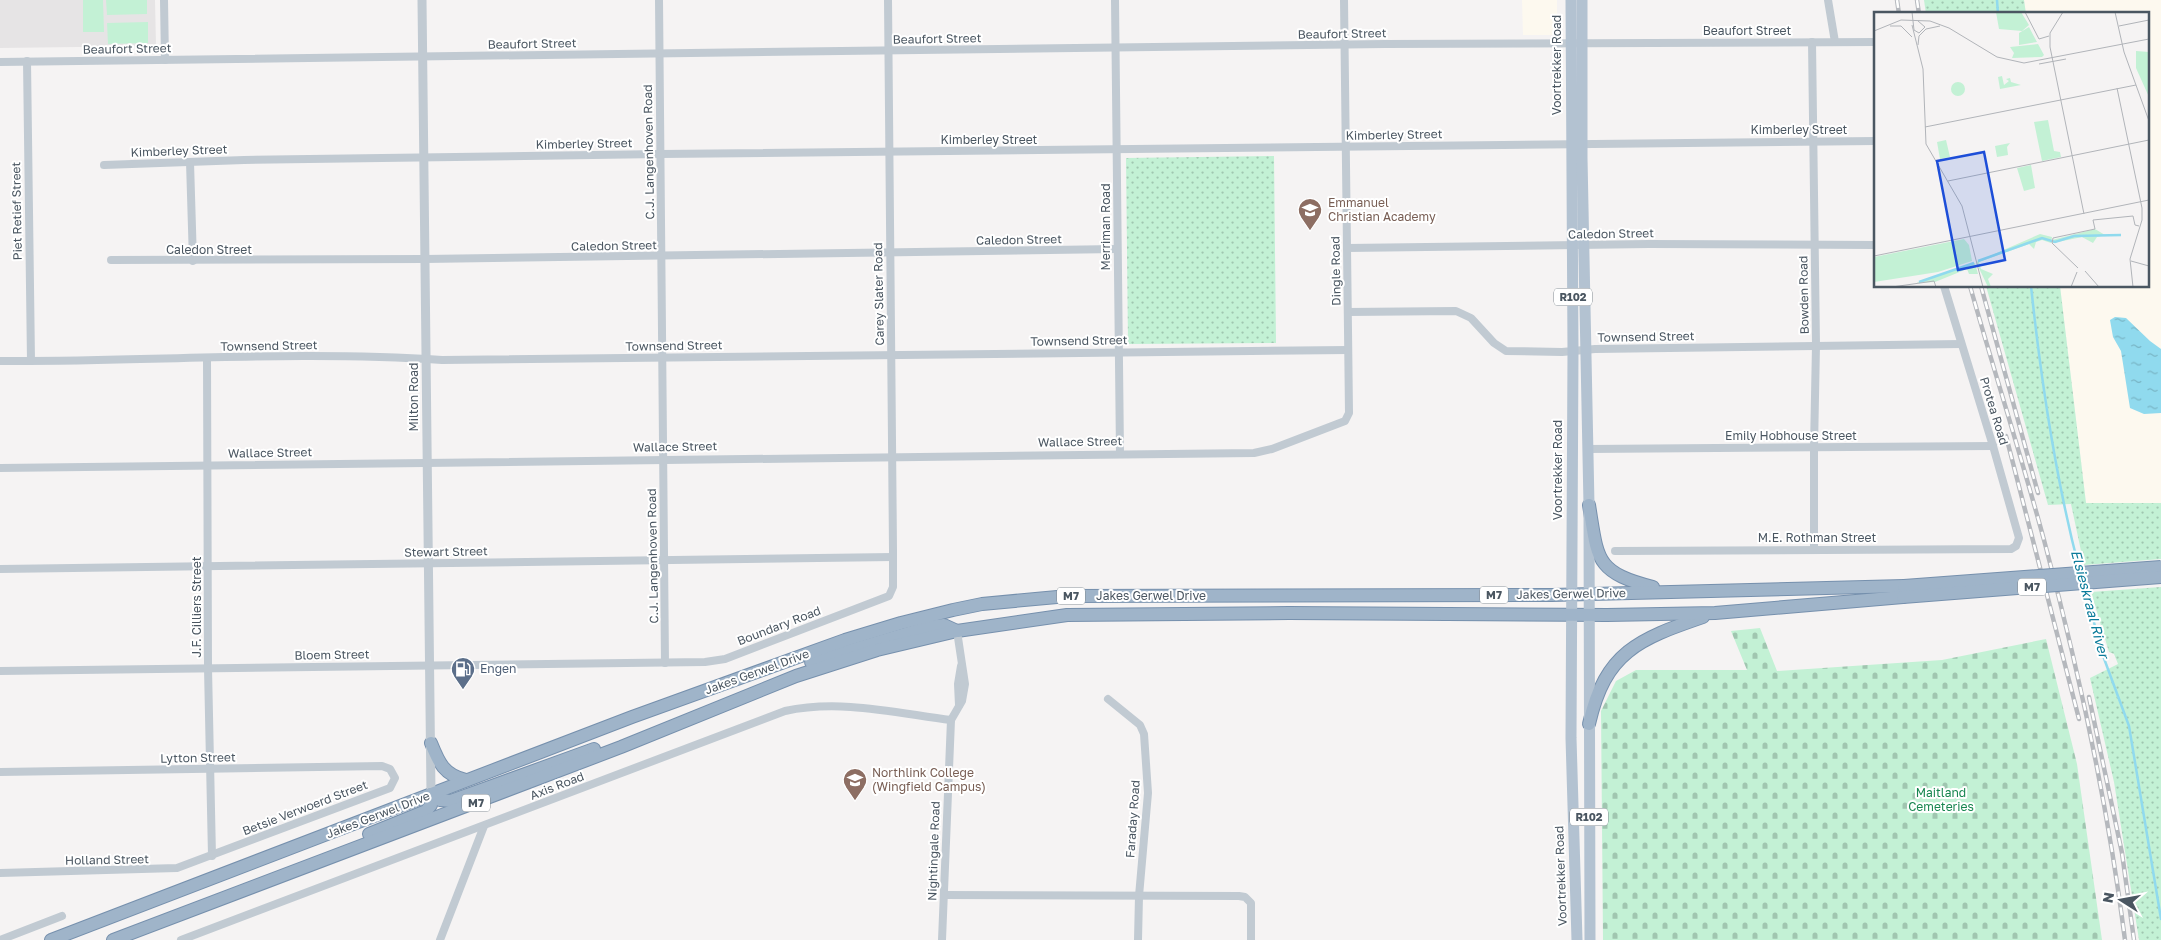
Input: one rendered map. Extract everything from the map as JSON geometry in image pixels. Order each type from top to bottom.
[{"type":"highway","points":[[1589,505],[1597,551],[1607,569],[1628,580],[1668,591]]},
{"type":"highway","name":"Jakes Gerwel Drive","points":[[113,940],[621,747],[796,676],[877,650],[957,630],[1066,615],[1114,613],[1571,616],[1715,613],[1903,591],[2161,567]]},
{"type":"highway","name":"Jakes Gerwel Drive","points":[[51,940],[466,780],[775,665],[901,623],[982,604],[1068,596],[1903,591],[2161,577]]},
{"type":"highway","points":[[775,665],[804,664],[929,626],[944,625],[957,630],[967,615],[982,604]]},
{"type":"highway","points":[[1589,724],[1602,682],[1623,655],[1652,637],[1715,613]]},
{"type":"highway","points":[[431,743],[444,770],[466,780]]},
{"type":"highway","points":[[431,794],[440,800],[452,800],[592,749],[621,747]]},
{"type":"highway","points":[[331,857],[342,845],[426,811],[431,805],[431,794]]},
{"type":"main road","name":"Voortrekker Road","points":[[1571,0],[1577,43]]},
{"type":"main road","name":"Voortrekker Road","points":[[1577,940],[1572,799],[1571,594],[1573,350],[1578,247],[1577,43],[1582,0]]},
{"type":"main road","name":"Voortrekker Road","points":[[1578,247],[1587,349],[1590,940]]},
{"type":"street","points":[[164,0],[165,60]]},
{"type":"street","name":"Milton Road","points":[[422,0],[431,794]]},
{"type":"street","name":"C.J. Langenhoven Road","points":[[659,0],[665,663]]},
{"type":"street","name":"Carey Slater Road","points":[[888,0],[893,587]]},
{"type":"street","name":"Merriman Road","points":[[1116,0],[1120,453]]},
{"type":"street","name":"Dingle Road","points":[[1344,0],[1350,410],[1346,421]]},
{"type":"street","points":[[1828,0],[1835,42]]},
{"type":"street","name":"Bowden Road","points":[[1812,42],[1816,345],[1814,548]]},
{"type":"street","name":"Beaufort Street","points":[[0,62],[1577,43],[1874,42]]},
{"type":"street","name":"Piet Retief Street","points":[[27,61],[30,361]]},
{"type":"street","name":"Kimberley Street","points":[[104,165],[660,154],[1813,141],[1874,142]]},
{"type":"street","points":[[190,162],[193,261]]},
{"type":"street","name":"Caledon Street","points":[[1347,248],[1578,247],[1649,244],[1874,245]]},
{"type":"street","name":"Caledon Street","points":[[111,260],[662,257],[1118,250]]},
{"type":"street","name":"Protea Road","points":[[1945,288],[1993,446],[2018,544]]},
{"type":"street","name":"Townsend Street","points":[[1348,312],[1441,311],[1462,313],[1471,318],[1496,345],[1511,352],[1587,349],[1961,344]]},
{"type":"street","name":"Townsend Street","points":[[0,361],[1348,350]]},
{"type":"street","name":"J.F. Cilliers Street","points":[[207,358],[208,668],[212,856]]},
{"type":"street","name":"Wallace Street","points":[[0,468],[1263,452],[1346,421]]},
{"type":"street","name":"Emily Hobhouse Street","points":[[1588,449],[1993,446]]},
{"type":"street","name":"M.E. Rothman Street","points":[[1615,551],[1814,548],[2010,549],[2018,544]]},
{"type":"street","name":"Stewart Street","points":[[0,569],[893,557]]},
{"type":"street","name":"Boundary Road","points":[[665,663],[705,662],[725,659],[886,598],[893,587]]},
{"type":"street","name":"Nightingale Road","points":[[942,940],[951,720],[964,696],[965,684],[957,630]]},
{"type":"street","name":"Bloem Street","points":[[0,671],[665,663]]},
{"type":"street","name":"Faraday Road","points":[[1108,699],[1140,725],[1144,734],[1148,793],[1139,896],[1138,940]]},
{"type":"street","name":"Axis Road","points":[[181,940],[785,711],[807,706],[830,705],[951,720]]},
{"type":"street","name":"Lytton Street","points":[[0,772],[387,766],[394,773]]},
{"type":"street","name":"Betsie Verwoerd Street","points":[[212,856],[390,788],[394,783],[394,773]]},
{"type":"street","points":[[440,940],[484,826]]},
{"type":"street","name":"Holland Street","points":[[0,873],[169,870],[212,856]]},
{"type":"street","points":[[944,895],[1245,897],[1252,908],[1252,940]]},
{"type":"street","points":[[0,940],[62,916]]},
{"type":"shaded area","points":[[0,0],[155,0],[156,46],[0,48]]},
{"type":"shaded area","points":[[1522,0],[1557,0],[1557,35],[1523,35]]},
{"type":"shaded area","points":[[2024,0],[2161,0],[2161,503],[2086,503],[2060,288],[2148,288],[2148,12],[2026,12]]},
{"type":"green space","points":[[83,0],[103,0],[104,32],[83,32]]},
{"type":"green space","points":[[106,0],[147,0],[147,14],[107,15]]},
{"type":"green space","points":[[1924,0],[2024,0],[2026,12],[1926,12]]},
{"type":"green space","points":[[148,22],[148,43],[108,44],[107,23]]},
{"type":"green space","points":[[1274,156],[1276,343],[1128,344],[1126,158]]},
{"type":"green space","points":[[1987,288],[2060,288],[2086,503],[2161,503],[2161,559],[2084,565],[2071,504],[2048,505]]},
{"type":"green space","points":[[2161,587],[2161,940],[2139,940],[2114,782],[2090,678],[2118,664],[2114,654],[2109,652],[2091,592]]},
{"type":"green space","name":"Maitland Cemeteries","points":[[1760,628],[1777,671],[1942,660],[2046,639],[2077,764],[2102,940],[1603,940],[1601,711],[1616,681],[1636,670],[1747,670],[1731,631]]},
{"type":"water","points":[[2115,317],[2126,318],[2161,349],[2161,413],[2144,414],[2130,408],[2121,351],[2113,337],[2110,320]]},
{"type":"waterway","name":"Elsieskraal River","points":[[1997,0],[1998,12]]},
{"type":"waterway","name":"Elsieskraal River","points":[[2031,288],[2050,428],[2070,533],[2079,568]]},
{"type":"waterway","name":"Elsieskraal River","points":[[2085,588],[2102,653],[2129,726],[2161,919]]},
{"type":"railway","points":[[1897,0],[1899,12]]},
{"type":"railway","points":[[1917,0],[1919,12]]},
{"type":"railway","points":[[1971,288],[2035,508],[2081,689],[2110,839],[2125,940]]},
{"type":"railway","points":[[1982,288],[2038,493]]},
{"type":"railway","points":[[2006,436],[2079,719]]},
{"type":"railway","points":[[2089,697],[2122,853],[2134,940]]},
{"type":"place","name":"Emmanuel Christian Academy","points":[[1310,231]]},
{"type":"place","name":"Engen","points":[[463,690]]},
{"type":"place","name":"Northlink College (Wingfield Campus)","points":[[855,801]]}]
